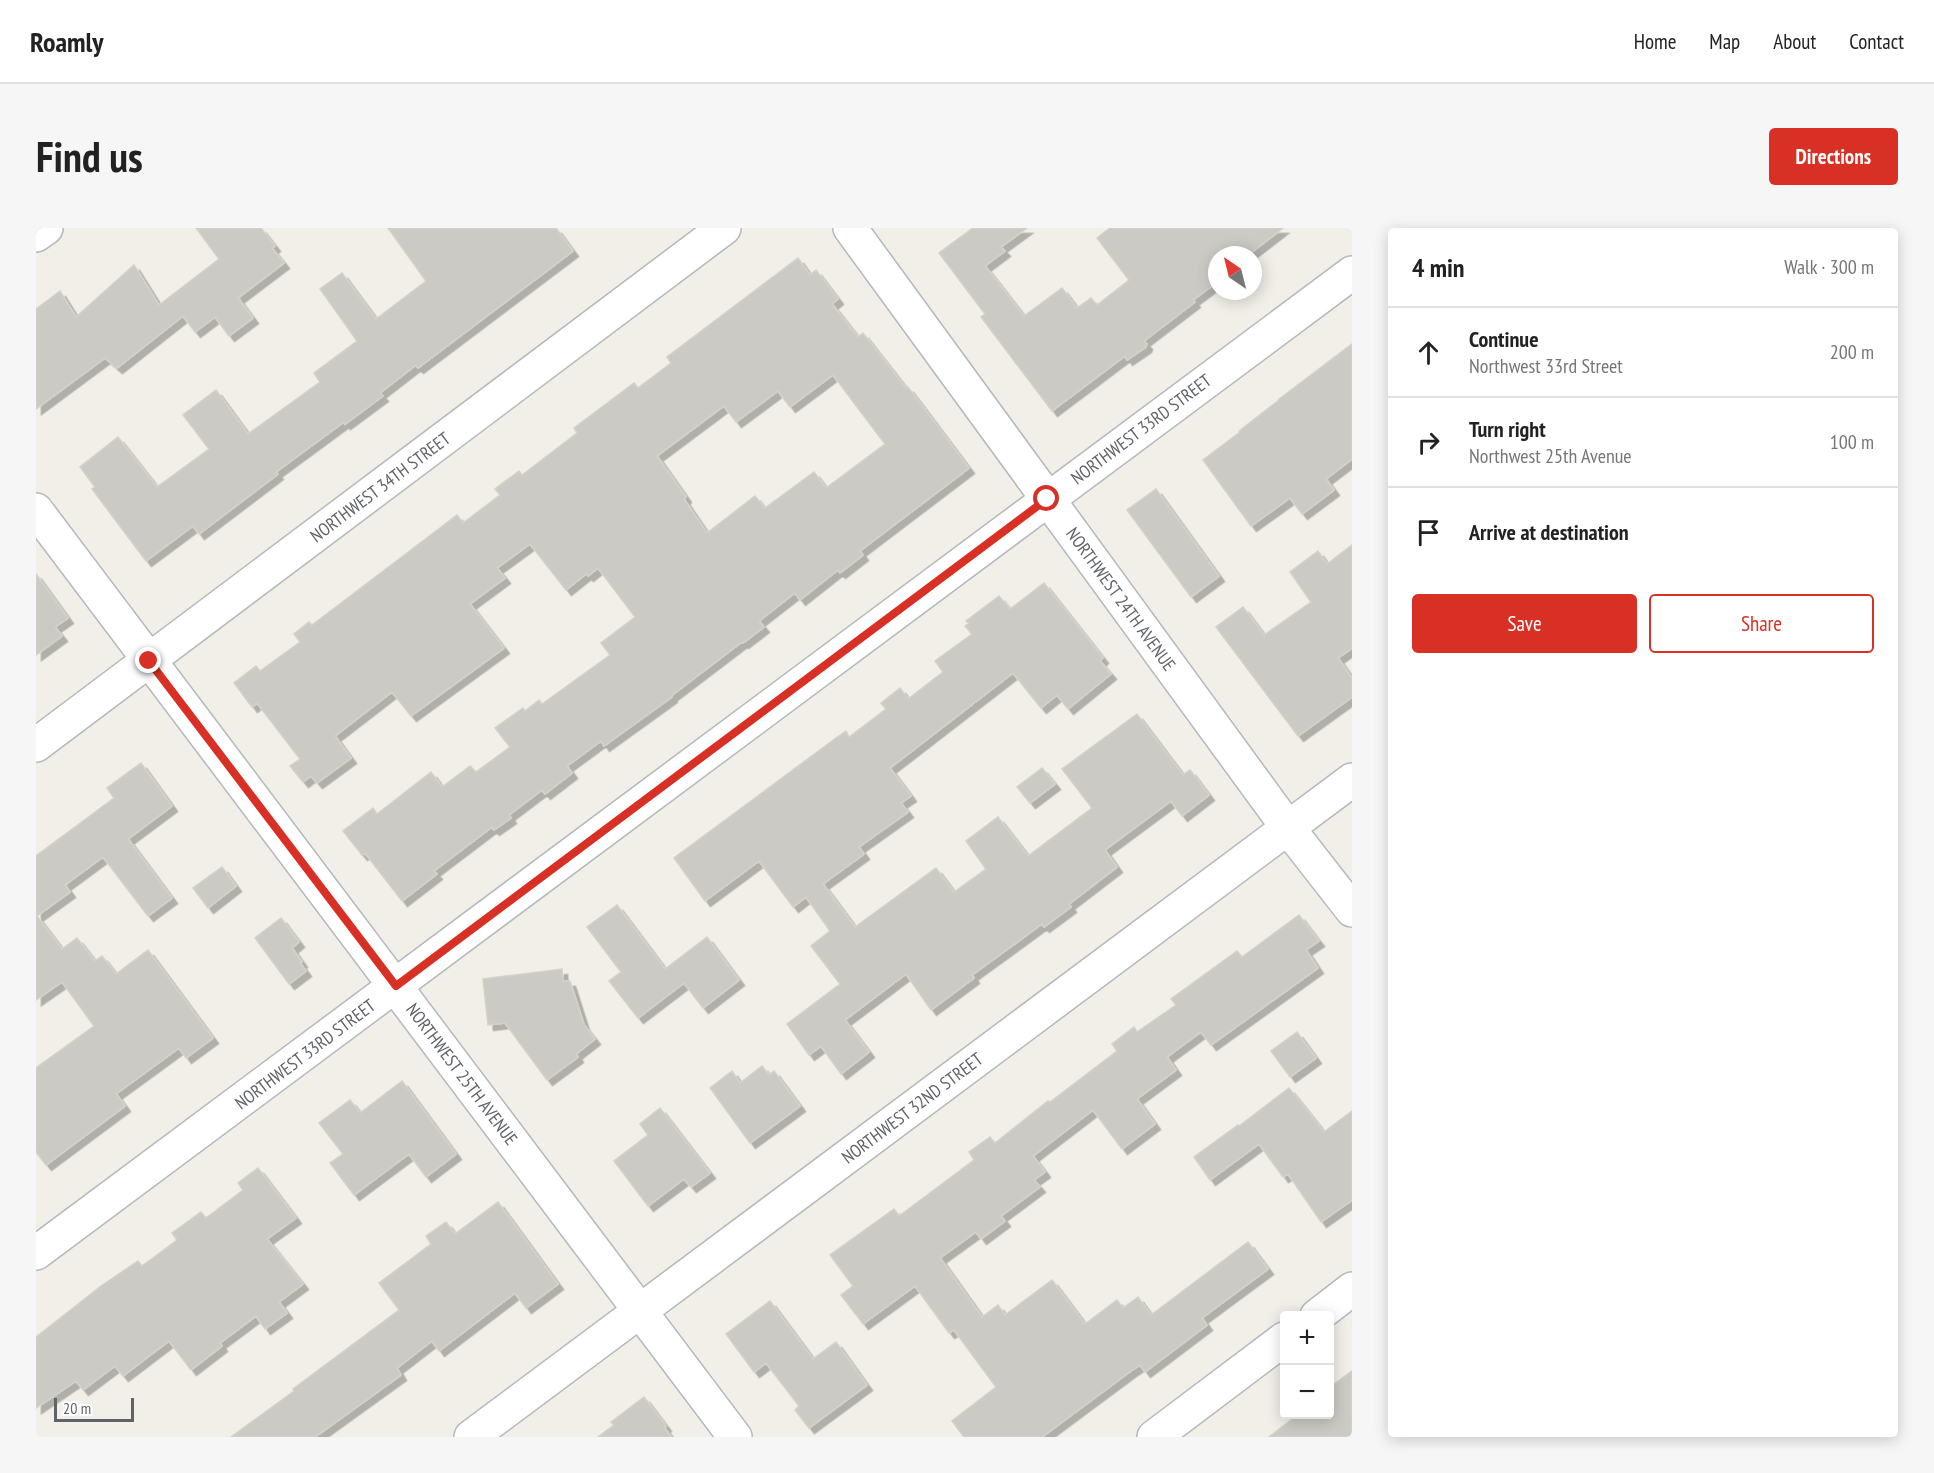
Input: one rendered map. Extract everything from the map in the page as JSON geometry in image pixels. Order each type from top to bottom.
[{"type":"street","points":[[36,235],[46,228]]},
{"type":"street","name":"NORTHWEST 34TH STREET","points":[[36,745],[724,228]]},
{"type":"street","name":"NORTHWEST 24TH AVENUE","points":[[850,228],[1288,828],[1352,910]]},
{"type":"street","name":"NORTHWEST 33RD STREET","points":[[36,1253],[1352,273]]},
{"type":"street","name":"NORTHWEST 25TH AVENUE","points":[[36,510],[735,1437]]},
{"type":"street","name":"NORTHWEST 32ND STREET","points":[[471,1437],[1352,780]]},
{"type":"street","points":[[1323,1311],[1352,1289]]},
{"type":"street","points":[[1154,1437],[1280,1343]]},
{"type":"building","points":[[196,228],[261,228],[275,246],[272,248],[284,263],[238,298],[253,318],[229,336],[215,317],[195,332],[183,316],[117,368],[105,358],[36,409],[36,309],[60,291],[76,317],[134,265],[159,305],[219,259]]},
{"type":"building","points":[[388,228],[556,228],[573,251],[418,368],[416,365],[380,393],[383,396],[276,472],[278,474],[199,534],[193,526],[146,561],[92,489],[95,487],[80,467],[118,437],[157,487],[209,449],[183,415],[216,390],[248,434],[320,382],[314,373],[357,341],[320,289],[342,273],[376,319],[426,281]]},
{"type":"building","points":[[973,228],[1027,228],[1001,247],[1005,251],[985,266],[1024,316],[1062,288],[1077,308],[1091,298],[1097,305],[1129,280],[1097,238],[1110,228],[1283,228],[1260,246],[1208,246],[1208,289],[1193,300],[1195,302],[1144,341],[1147,344],[1146,347],[1127,360],[1125,356],[1052,411],[981,317],[985,314],[939,253]]},
{"type":"building","points":[[798,258],[810,275],[816,270],[838,299],[832,304],[858,337],[863,333],[906,388],[908,387],[969,468],[860,551],[863,555],[840,573],[838,570],[800,600],[795,593],[759,621],[764,627],[672,697],[604,746],[601,741],[567,766],[572,773],[545,794],[542,790],[509,815],[511,818],[494,830],[492,827],[434,871],[437,874],[402,901],[365,853],[362,855],[343,831],[373,808],[377,814],[431,772],[442,787],[470,766],[476,772],[510,747],[495,728],[523,708],[525,711],[539,700],[542,704],[610,655],[601,643],[635,617],[598,568],[588,576],[586,574],[566,590],[530,544],[497,568],[505,578],[470,604],[504,648],[411,716],[392,692],[335,736],[351,758],[317,783],[311,776],[303,782],[290,766],[300,759],[257,703],[252,707],[234,683],[256,666],[260,671],[300,642],[294,634],[309,622],[312,625],[457,515],[463,523],[500,495],[495,489],[519,471],[522,475],[577,433],[574,428],[634,383],[638,388],[671,363],[667,357]],"holes":[[[833,375],[885,444],[826,488],[814,472],[765,508],[755,496],[707,533],[684,499],[686,497],[657,456],[724,406],[736,422],[778,391],[790,407]]]},
{"type":"building","points":[[1352,344],[1352,459],[1326,479],[1334,490],[1302,514],[1290,498],[1251,526],[1203,460]]},
{"type":"building","points":[[1156,489],[1219,576],[1191,597],[1127,510]]},
{"type":"building","points":[[1352,545],[1352,648],[1338,658],[1352,678],[1352,697],[1298,736],[1216,627],[1243,607],[1264,635],[1311,602],[1290,572],[1318,551],[1327,564]]},
{"type":"building","points":[[36,574],[68,618],[55,627],[62,636],[36,655]]},
{"type":"building","points":[[1044,583],[1103,658],[1100,661],[1111,674],[1068,709],[1057,695],[1041,708],[1013,673],[890,768],[911,796],[901,803],[908,812],[859,847],[864,854],[823,884],[855,927],[936,868],[954,892],[986,869],[966,841],[998,817],[1028,856],[1092,808],[1062,769],[1137,714],[1183,775],[1190,770],[1209,795],[1182,816],[1171,801],[1105,850],[1117,867],[1069,904],[1071,907],[1044,927],[1042,924],[972,975],[974,978],[931,1010],[906,974],[845,1020],[869,1052],[841,1074],[821,1046],[809,1055],[787,1024],[840,984],[811,946],[830,931],[806,897],[793,907],[759,861],[705,901],[674,858],[846,731],[849,737],[886,709],[881,703],[900,688],[908,699],[943,672],[935,661],[972,634],[965,626],[969,623],[966,621],[999,596],[1010,609]]},
{"type":"building","points":[[141,763],[172,806],[128,839],[172,898],[148,916],[103,857],[65,885],[70,892],[37,916],[62,949],[77,938],[95,961],[102,956],[116,974],[148,950],[213,1038],[186,1058],[179,1048],[116,1094],[125,1106],[46,1165],[36,1152],[36,1068],[94,1026],[62,982],[36,1000],[36,856],[114,798],[107,788]]},
{"type":"building","points":[[1042,768],[1055,784],[1030,803],[1017,787]]},
{"type":"building","points":[[222,867],[236,886],[208,908],[193,888]]},
{"type":"building","points":[[617,905],[665,969],[707,937],[739,980],[703,1008],[684,983],[638,1018],[609,981],[621,972],[587,927]]},
{"type":"building","points":[[1299,915],[1319,941],[1306,950],[1318,968],[1211,1045],[1201,1032],[1167,1057],[1176,1070],[1137,1099],[1155,1124],[1122,1149],[1093,1110],[1033,1156],[1045,1172],[1034,1180],[1040,1187],[1001,1216],[1005,1221],[981,1239],[976,1232],[940,1258],[982,1317],[998,1305],[1005,1315],[1052,1280],[1085,1324],[1117,1300],[1123,1308],[1138,1297],[1151,1315],[1248,1242],[1268,1269],[1202,1318],[1207,1325],[1145,1372],[1140,1365],[1042,1437],[964,1437],[952,1421],[996,1387],[954,1330],[949,1333],[915,1286],[863,1324],[841,1295],[853,1286],[830,1255],[894,1209],[899,1216],[974,1160],[969,1152],[990,1137],[995,1143],[1117,1051],[1112,1044],[1134,1027],[1137,1032],[1176,1005],[1171,999],[1237,951],[1242,957]]},
{"type":"building","points":[[281,918],[299,942],[292,948],[306,971],[289,984],[255,938]]},
{"type":"building","points":[[562,969],[563,981],[570,981],[584,1025],[595,1039],[576,1054],[578,1057],[547,1080],[505,1023],[488,1025],[483,979]]},
{"type":"building","points":[[1297,1032],[1316,1058],[1290,1077],[1271,1051]]},
{"type":"building","points":[[762,1066],[769,1075],[774,1071],[800,1106],[750,1143],[710,1088],[732,1071],[740,1083]]},
{"type":"building","points":[[402,1081],[456,1154],[426,1177],[409,1154],[354,1195],[330,1163],[343,1154],[319,1123],[350,1100],[360,1113]]},
{"type":"building","points":[[1289,1088],[1324,1132],[1352,1111],[1352,1200],[1321,1222],[1288,1174],[1283,1177],[1259,1144],[1210,1180],[1194,1157]]},
{"type":"building","points":[[660,1108],[710,1173],[691,1187],[684,1179],[648,1206],[614,1161],[648,1135],[640,1124]]},
{"type":"building","points":[[258,1168],[296,1218],[267,1239],[303,1284],[279,1302],[287,1313],[265,1329],[256,1316],[220,1343],[222,1346],[191,1370],[169,1341],[123,1376],[115,1366],[83,1390],[76,1381],[36,1408],[36,1337],[101,1286],[138,1261],[142,1266],[177,1240],[172,1233],[201,1212],[206,1218],[243,1190],[238,1183]]},
{"type":"building","points":[[498,1202],[558,1284],[526,1308],[515,1293],[439,1351],[432,1341],[397,1368],[401,1375],[315,1437],[231,1437],[399,1310],[379,1283],[431,1244],[426,1236],[446,1222],[455,1234]]},
{"type":"building","points":[[770,1301],[813,1359],[836,1342],[867,1385],[809,1428],[795,1410],[799,1406],[766,1363],[754,1372],[726,1334]]},
{"type":"building","points":[[1352,1371],[1352,1437],[1269,1437],[1292,1419],[1334,1419],[1334,1384]]},
{"type":"building","points":[[644,1397],[666,1426],[664,1427],[671,1437],[598,1437],[614,1425],[611,1422]]},
{"type":"route","points":[[149,661],[396,986],[1047,499]]}]
